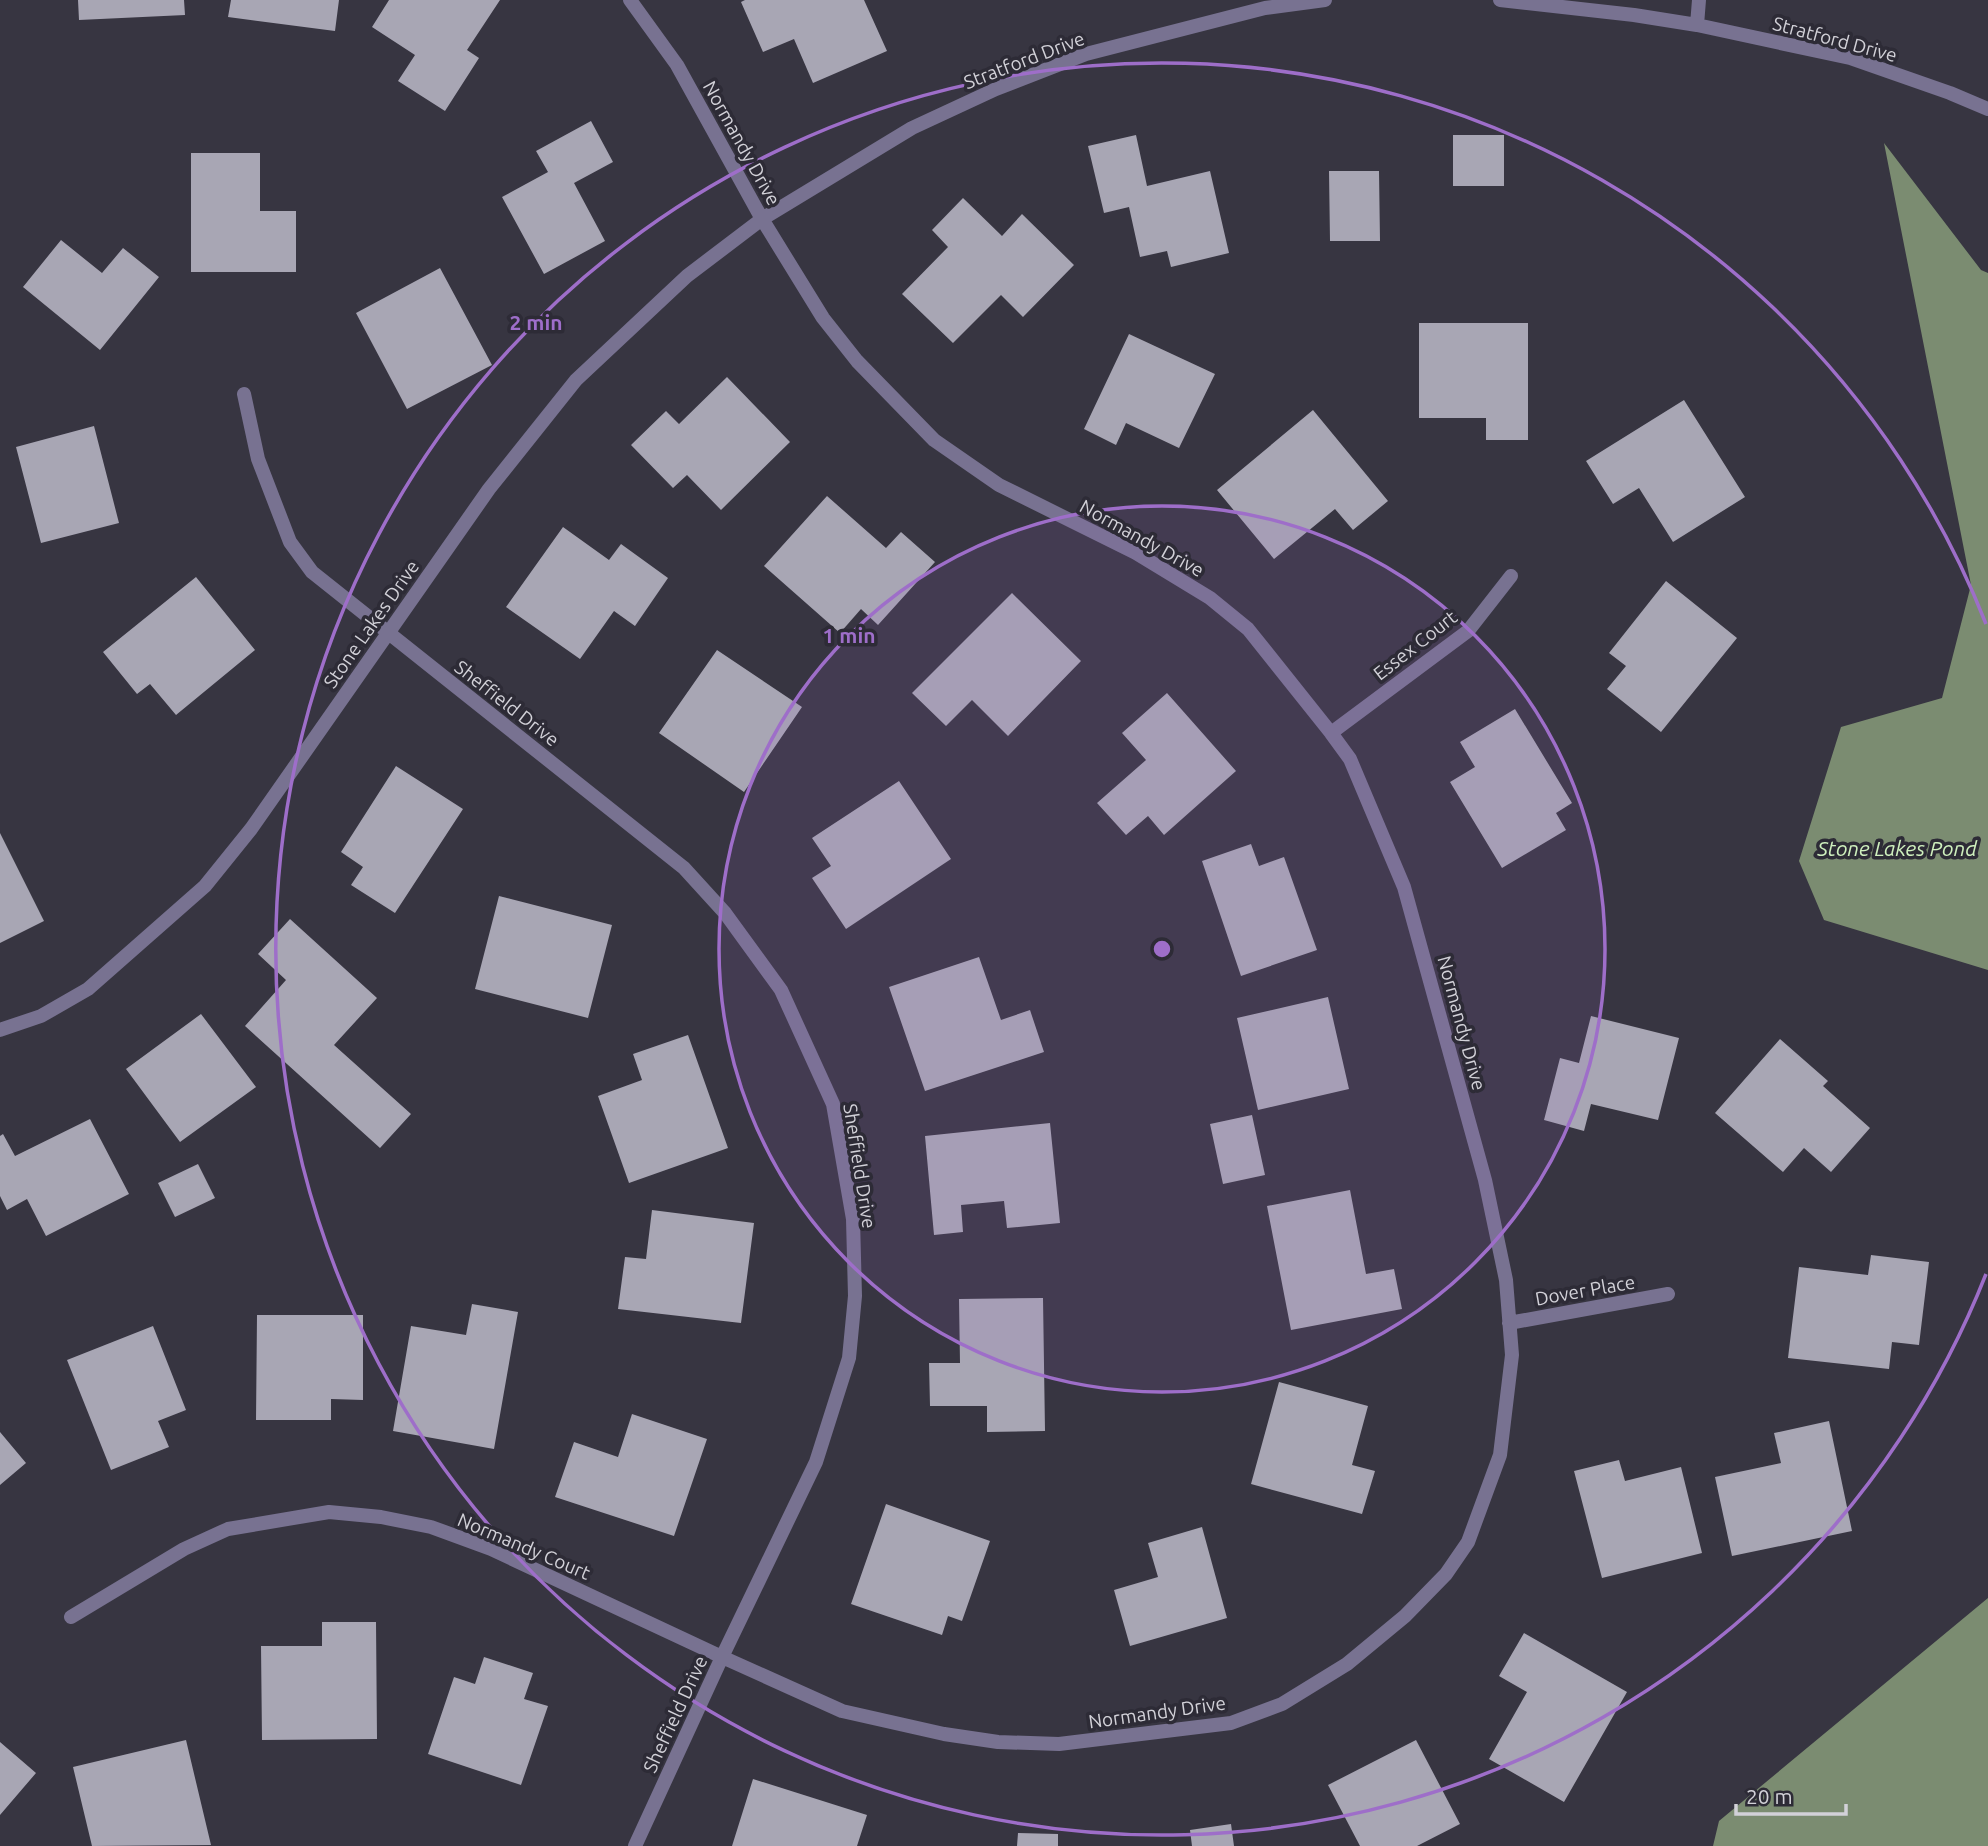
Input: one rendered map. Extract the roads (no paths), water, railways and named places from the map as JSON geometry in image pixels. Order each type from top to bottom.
[{"type":"street","name":"Normandy Drive","points":[[629,0],[677,65],[762,219],[822,318],[857,361],[934,440],[999,485],[1136,553],[1210,598],[1248,629],[1350,759],[1404,887],[1485,1180],[1506,1280],[1512,1355],[1500,1455],[1468,1542],[1446,1574],[1405,1616],[1347,1664],[1282,1704],[1231,1723],[1059,1744],[998,1742],[944,1734],[842,1711],[722,1657]]},
{"type":"street","name":"Stratford Drive","points":[[762,219],[912,128],[996,89],[1086,54],[1264,4],[1325,0]]},
{"type":"street","name":"Stratford Drive","points":[[1500,0],[1697,25],[1850,58],[1988,109]]},
{"type":"street","points":[[1634,15],[1635,0]]},
{"type":"street","points":[[1697,25],[1699,0]]},
{"type":"street","name":"Stone Lakes Drive","points":[[0,1030],[41,1016],[88,989],[205,886],[251,829],[489,489],[576,380],[687,276],[762,219]]},
{"type":"street","name":"Sheffield Drive","points":[[244,394],[258,459],[290,542],[312,572],[684,868],[725,913],[781,990],[833,1104],[853,1219],[855,1296],[849,1358],[816,1462],[635,1846]]},
{"type":"street","name":"Essex Court","points":[[1331,733],[1468,631],[1511,576]]},
{"type":"street","name":"Dover Place","points":[[1509,1323],[1668,1294]]},
{"type":"street","name":"Normandy Court","points":[[71,1617],[184,1549],[228,1529],[329,1513],[381,1517],[431,1527],[491,1549],[722,1657]]},
{"type":"water","name":"Stone Lakes Pond","points":[[1884,143],[1981,270],[1988,273],[1988,970],[1824,920],[1799,861],[1841,727],[1942,698],[1971,585]]},
{"type":"water","points":[[1988,1598],[1988,1846],[1713,1846],[1719,1821]]}]
